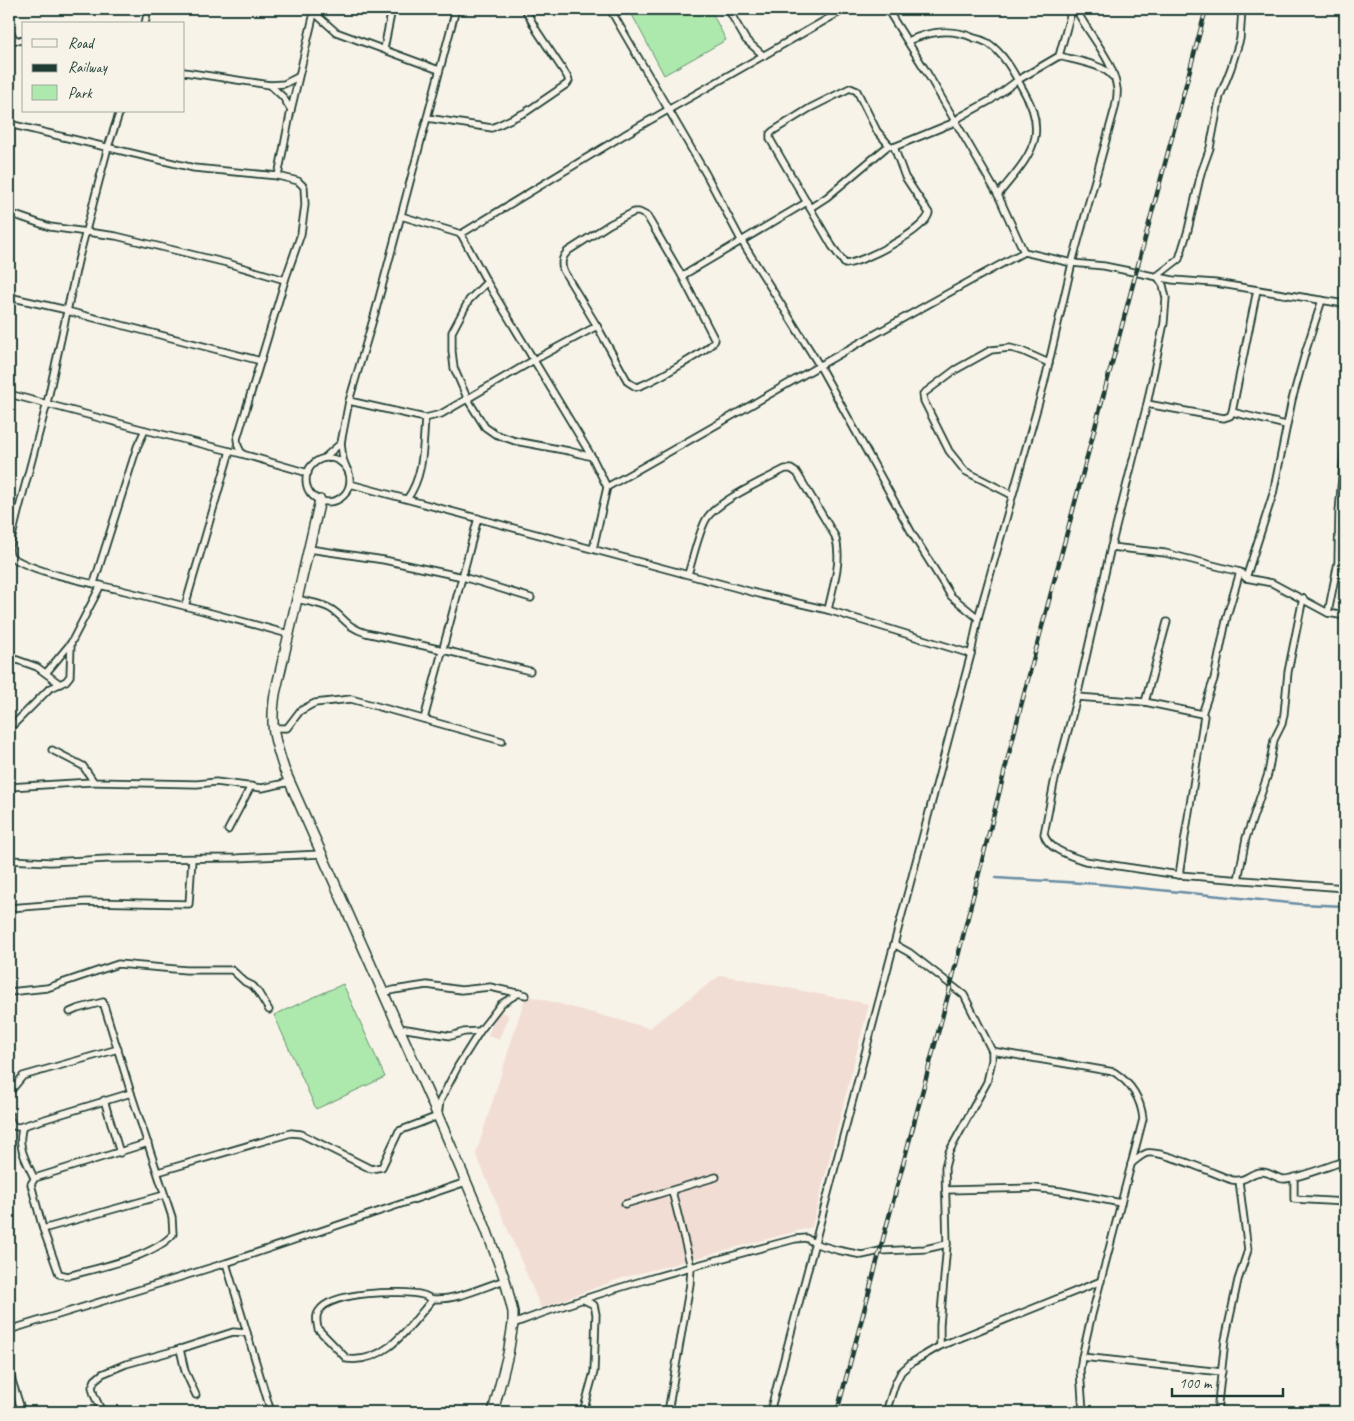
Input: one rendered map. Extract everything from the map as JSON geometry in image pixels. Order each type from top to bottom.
[{"type":"street","points":[[145,22],[148,9]]},
{"type":"street","points":[[384,49],[392,9]]},
{"type":"street","points":[[341,443],[313,465],[308,473],[307,482],[310,491],[320,500],[336,500],[345,494],[350,484],[350,475],[343,459],[341,443],[349,401],[375,313],[456,9]]},
{"type":"street","points":[[427,118],[492,128],[526,112],[567,84],[569,81],[567,76],[537,31],[525,9]]},
{"type":"street","points":[[610,9],[706,174],[741,240],[819,365],[891,497],[951,596],[978,618]]},
{"type":"street","points":[[728,9],[746,40],[764,56]]},
{"type":"street","points":[[461,234],[845,9]]},
{"type":"street","points":[[887,9],[998,195],[1024,252]]},
{"type":"street","points":[[682,276],[741,240],[827,196],[891,146],[955,122],[960,117],[991,100],[1018,80],[1059,56],[1072,9]]},
{"type":"street","points":[[770,1412],[971,654],[978,618],[1049,363],[1072,263],[1116,108],[1118,90],[1116,82],[1102,51],[1076,9]]},
{"type":"street","points":[[1156,276],[1179,259],[1188,230],[1201,173],[1210,148],[1220,96],[1240,39],[1242,9]]},
{"type":"street","points":[[278,176],[312,11],[336,32],[440,70]]},
{"type":"street","points":[[9,30],[12,39]]},
{"type":"street","points":[[908,42],[932,32],[946,31],[968,35],[988,43],[1003,57],[1018,80],[1033,109],[1035,121],[1034,137],[1030,152],[998,195]]},
{"type":"street","points":[[1059,56],[1107,70],[1116,82]]},
{"type":"street","points":[[185,72],[270,85],[284,84],[298,77]]},
{"type":"street","points":[[270,85],[278,92],[291,110]]},
{"type":"street","points":[[850,88],[857,91],[877,131],[891,146],[905,177],[929,213],[919,228],[895,243],[858,261],[845,264],[808,205],[774,148],[770,134],[810,108],[850,88]]},
{"type":"street","points":[[120,112],[108,147],[86,231],[47,403],[18,512],[9,555],[18,562],[50,572],[288,634]]},
{"type":"street","points":[[9,124],[194,168],[278,176],[298,181],[304,187],[306,194],[301,234],[285,280],[237,439],[228,450],[186,606]]},
{"type":"street","points":[[634,212],[644,214],[682,276],[715,340],[712,345],[686,362],[640,386],[632,385],[628,382],[563,270],[562,262],[568,250],[610,224],[634,212]]},
{"type":"street","points":[[9,213],[50,226],[116,236],[227,262],[285,280]]},
{"type":"street","points":[[401,216],[461,234],[487,282],[592,457],[607,487],[593,549]]},
{"type":"street","points":[[607,487],[732,417],[819,365],[1024,252],[1072,263],[1104,266],[1156,276],[1345,304]]},
{"type":"street","points":[[1156,276],[1163,285],[1167,305],[1147,404],[1111,547],[1077,697],[1054,783],[1046,818],[1045,838],[1050,844],[1085,861],[1179,875],[1345,888]]},
{"type":"street","points":[[487,282],[469,300],[452,332],[454,368],[468,400],[485,427],[495,434],[515,441],[592,457]]},
{"type":"street","points":[[1147,404],[1224,418],[1230,416],[1257,290]]},
{"type":"street","points":[[9,297],[261,361]]},
{"type":"street","points":[[1246,578],[1273,494],[1286,425],[1306,350],[1322,300]]},
{"type":"street","points":[[349,401],[425,418],[441,414],[597,326]]},
{"type":"street","points":[[1012,496],[965,471],[949,451],[924,401],[923,394],[955,370],[991,350],[1010,348],[1022,351],[1049,363]]},
{"type":"street","points":[[9,394],[228,450],[308,473]]},
{"type":"street","points":[[1232,412],[1286,425]]},
{"type":"street","points":[[407,499],[416,484],[419,474],[423,454],[425,418]]},
{"type":"street","points":[[94,583],[131,465],[145,430]]},
{"type":"street","points":[[237,439],[242,454]]},
{"type":"street","points":[[1328,613],[1338,562],[1339,512],[1345,441]]},
{"type":"street","points":[[321,460],[335,459],[346,467]]},
{"type":"street","points":[[688,574],[702,528],[707,518],[730,500],[785,469],[792,469],[797,473],[830,528],[838,546],[840,558],[828,610]]},
{"type":"street","points":[[350,484],[763,595],[828,610],[971,654]]},
{"type":"street","points":[[320,500],[288,634],[272,714],[275,741],[290,782],[400,1028],[483,1221],[505,1280],[513,1324],[508,1354],[492,1412]]},
{"type":"street","points":[[424,719],[478,518]]},
{"type":"street","points":[[1111,547],[1166,553],[1240,572],[1246,578],[1272,583],[1328,613],[1345,616]]},
{"type":"street","points":[[309,549],[384,560],[463,577],[530,598]]},
{"type":"street","points":[[1179,875],[1204,716],[1202,714],[1214,679],[1227,616],[1240,572]]},
{"type":"street","points":[[46,673],[71,642],[101,585]]},
{"type":"street","points":[[1238,880],[1246,838],[1268,774],[1274,740],[1283,719],[1288,672],[1303,598]]},
{"type":"street","points":[[297,599],[316,603],[331,609],[353,630],[530,671]]},
{"type":"street","points":[[1145,702],[1167,622]]},
{"type":"street","points":[[9,724],[14,724],[49,689],[66,681],[70,676],[71,642]]},
{"type":"street","points":[[9,657],[28,663],[46,673],[60,684]]},
{"type":"street","points":[[1077,697],[1145,702],[1202,714]]},
{"type":"street","points":[[273,728],[286,728],[300,710],[315,703],[350,699],[502,741]]},
{"type":"street","points":[[52,750],[83,766],[92,782]]},
{"type":"street","points":[[9,787],[92,782],[197,784],[216,782],[270,787],[290,782]]},
{"type":"street","points":[[228,830],[251,786]]},
{"type":"street","points":[[9,860],[50,862],[322,854]]},
{"type":"street","points":[[9,908],[86,902],[189,904],[192,859]]},
{"type":"street","points":[[894,944],[910,953],[964,995],[992,1052],[992,1060],[986,1082],[949,1152],[945,1167],[947,1244],[940,1346]]},
{"type":"street","points":[[9,992],[47,988],[118,964],[186,970],[232,970],[245,982],[253,986],[269,1010]]},
{"type":"street","points":[[383,993],[427,985],[461,990],[490,987],[526,995]]},
{"type":"street","points":[[438,1116],[440,1101],[458,1066],[480,1031],[501,1004],[519,993]]},
{"type":"street","points":[[70,1012],[77,1008],[103,1002],[172,1217],[173,1234],[159,1246],[141,1254],[68,1276],[60,1274],[43,1229],[31,1184],[34,1178],[148,1144]]},
{"type":"street","points":[[400,1028],[451,1036],[464,1032],[480,1031]]},
{"type":"street","points":[[9,1093],[23,1076],[118,1049]]},
{"type":"street","points":[[992,1052],[1114,1072],[1126,1080],[1138,1098],[1143,1120],[1082,1357],[1080,1370],[1083,1412]]},
{"type":"street","points":[[9,1115],[12,1125],[15,1127],[23,1126],[131,1092]]},
{"type":"street","points":[[104,1100],[120,1152]]},
{"type":"street","points":[[158,1172],[291,1133],[301,1134],[371,1169],[376,1169],[382,1167],[400,1131],[438,1116]]},
{"type":"street","points":[[23,1126],[19,1137],[21,1148],[34,1178]]},
{"type":"street","points":[[1131,1164],[1142,1156],[1152,1153],[1239,1181],[1246,1180],[1257,1173],[1263,1172],[1286,1179],[1345,1161]]},
{"type":"street","points":[[1294,1176],[1294,1199],[1345,1202]]},
{"type":"street","points":[[625,1204],[716,1177]]},
{"type":"street","points":[[1217,1412],[1225,1340],[1236,1289],[1248,1250],[1239,1181]]},
{"type":"street","points":[[9,1330],[226,1263],[466,1182]]},
{"type":"street","points":[[946,1190],[1034,1188],[1061,1191],[1121,1204]]},
{"type":"street","points":[[668,1412],[690,1284],[691,1267],[672,1191]]},
{"type":"street","points":[[43,1229],[164,1195]]},
{"type":"street","points":[[513,1324],[550,1310],[691,1267],[795,1239],[806,1238],[816,1244],[837,1250],[862,1254],[947,1244]]},
{"type":"street","points":[[226,1263],[271,1412]]},
{"type":"street","points":[[433,1299],[392,1346],[366,1359],[347,1359],[318,1330],[317,1316],[323,1306],[360,1293],[423,1295],[433,1299],[455,1296],[505,1280]]},
{"type":"street","points":[[886,1412],[901,1372],[911,1363],[940,1346],[1101,1281]]},
{"type":"street","points":[[584,1300],[594,1305],[596,1314],[594,1372],[584,1412]]},
{"type":"street","points":[[102,1412],[92,1387],[95,1380],[102,1374],[126,1364],[233,1332],[247,1333]]},
{"type":"street","points":[[180,1349],[185,1371],[196,1394]]},
{"type":"street","points":[[1082,1357],[1222,1372]]},
{"type":"street","points":[[9,1371],[22,1412]]},
{"type":"shaded area","points":[[721,975],[869,1004],[812,1227],[622,1278],[541,1308],[476,1154],[526,995],[649,1028]]},
{"type":"shaded area","points":[[498,1011],[509,1015],[499,1039],[488,1035]]},
{"type":"green space","points":[[629,9],[710,9],[726,40],[664,75]]},
{"type":"green space","points":[[343,984],[385,1077],[316,1109],[274,1015]]},
{"type":"waterway","points":[[996,878],[1099,884],[1300,904],[1345,906]]},
{"type":"railway","points":[[837,1412],[951,984],[1022,702],[1206,9]]}]
